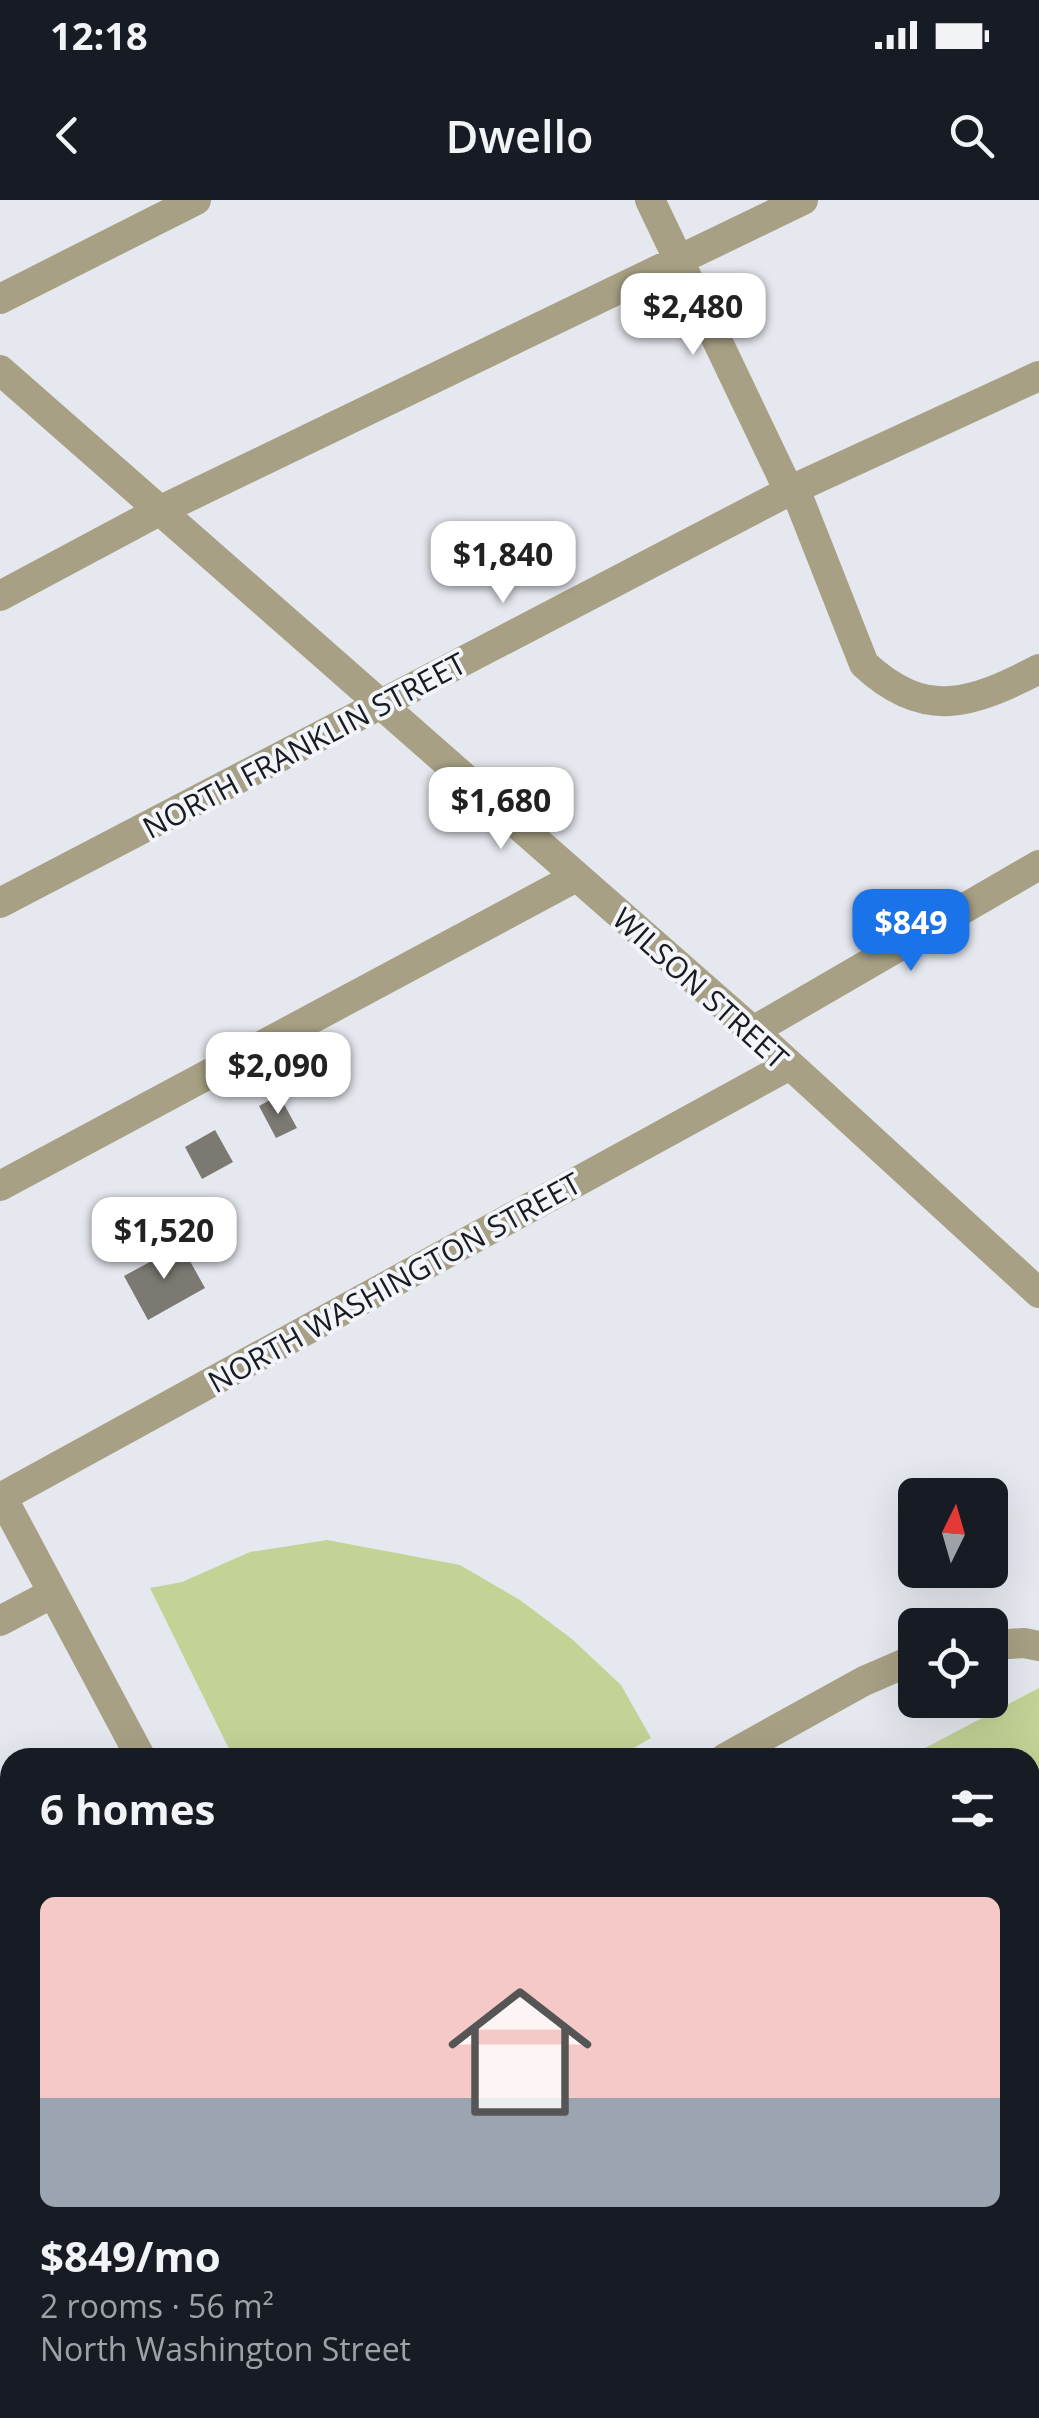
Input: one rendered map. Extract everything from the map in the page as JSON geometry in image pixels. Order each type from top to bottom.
[{"type":"street","points":[[0,298],[196,200]]},
{"type":"street","points":[[650,200],[792,490],[864,664],[880,679],[930,702],[966,700],[993,693],[1039,669]]},
{"type":"street","points":[[0,596],[159,511],[803,200]]},
{"type":"street","name":"WILSON STREET","points":[[0,370],[753,1031],[1039,1293]]},
{"type":"street","name":"NORTH FRANKLIN STREET","points":[[0,904],[792,490],[1039,376]]},
{"type":"street","points":[[753,1031],[1039,865]]},
{"type":"street","points":[[0,1186],[576,877]]},
{"type":"street","name":"NORTH WASHINGTON STREET","points":[[1,1497],[788,1066]]},
{"type":"street","points":[[1,1497],[136,1748]]},
{"type":"street","points":[[0,1620],[53,1593]]},
{"type":"street","points":[[1008,1643],[1039,1646]]},
{"type":"street","points":[[743,1748],[898,1666]]},
{"type":"green space","points":[[327,1540],[460,1565],[520,1600],[572,1639],[621,1685],[651,1738],[634,1748],[229,1748],[150,1588],[182,1582],[250,1552]]},
{"type":"green space","points":[[1039,1688],[1039,1748],[925,1748],[982,1718],[1008,1718],[1008,1704]]},
{"type":"building","points":[[279,1095],[297,1128],[276,1138],[259,1106]]},
{"type":"building","points":[[215,1130],[233,1162],[202,1179],[185,1147]]},
{"type":"building","points":[[181,1245],[205,1288],[148,1320],[124,1276]]}]
